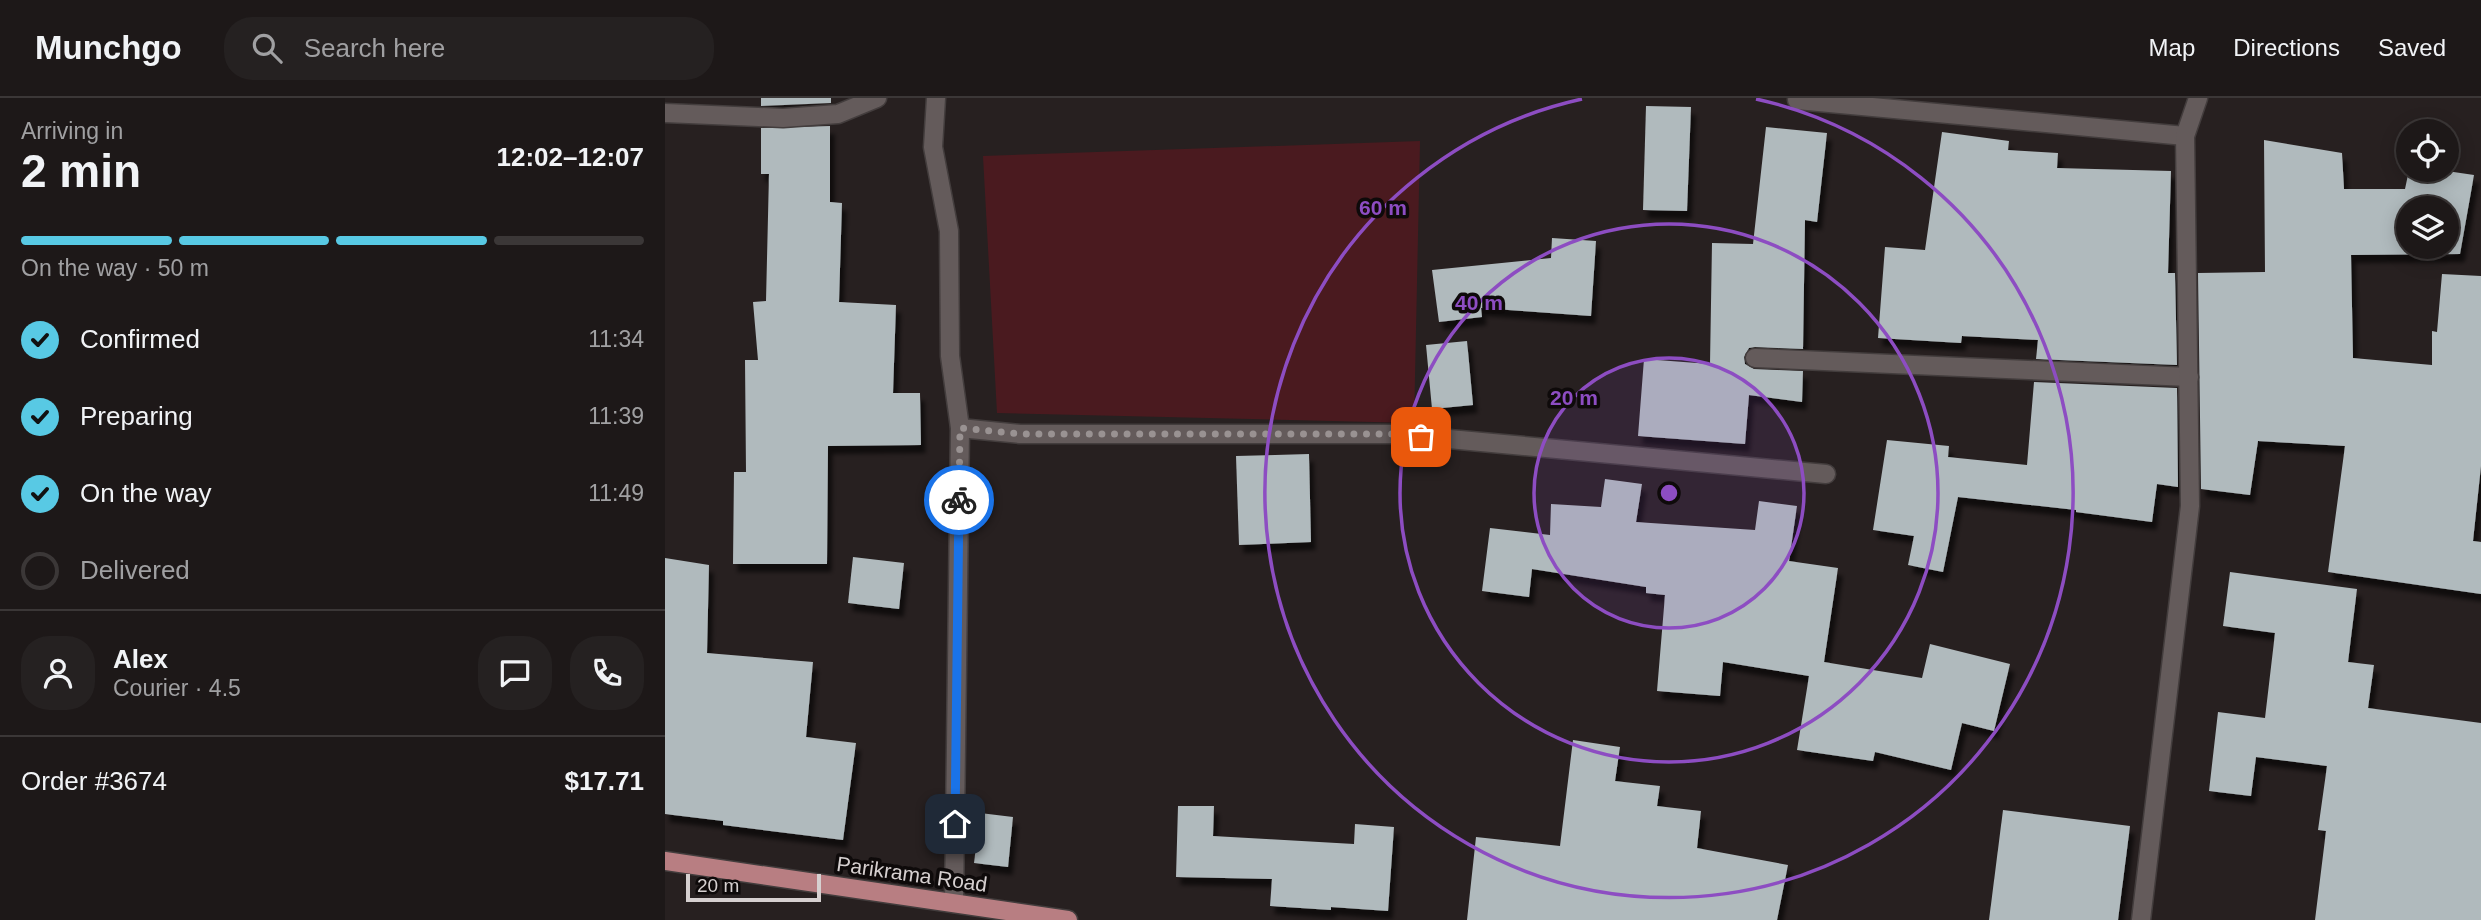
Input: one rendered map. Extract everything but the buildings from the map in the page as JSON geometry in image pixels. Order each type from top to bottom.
[{"type":"main road","name":"Parikrama Road","points":[[665,860],[1068,920]]},
{"type":"street","points":[[665,113],[797,117],[838,114],[877,98]]},
{"type":"street","points":[[936,98],[933,147],[949,231],[950,356],[960,428],[954,903]]},
{"type":"street","points":[[2141,920],[2190,506],[2185,136],[2198,98]]},
{"type":"street","points":[[1797,100],[2185,136]]},
{"type":"street","points":[[1755,358],[2189,377]]},
{"type":"street","points":[[960,428],[1020,434],[1395,434],[1826,474]]},
{"type":"shaded area","points":[[1420,141],[1414,423],[997,413],[983,156]]},
{"type":"way so far","points":[[959,500],[960,428],[1020,434],[1395,434],[1421,437]]},
{"type":"route","points":[[955,824],[959,500]]}]
